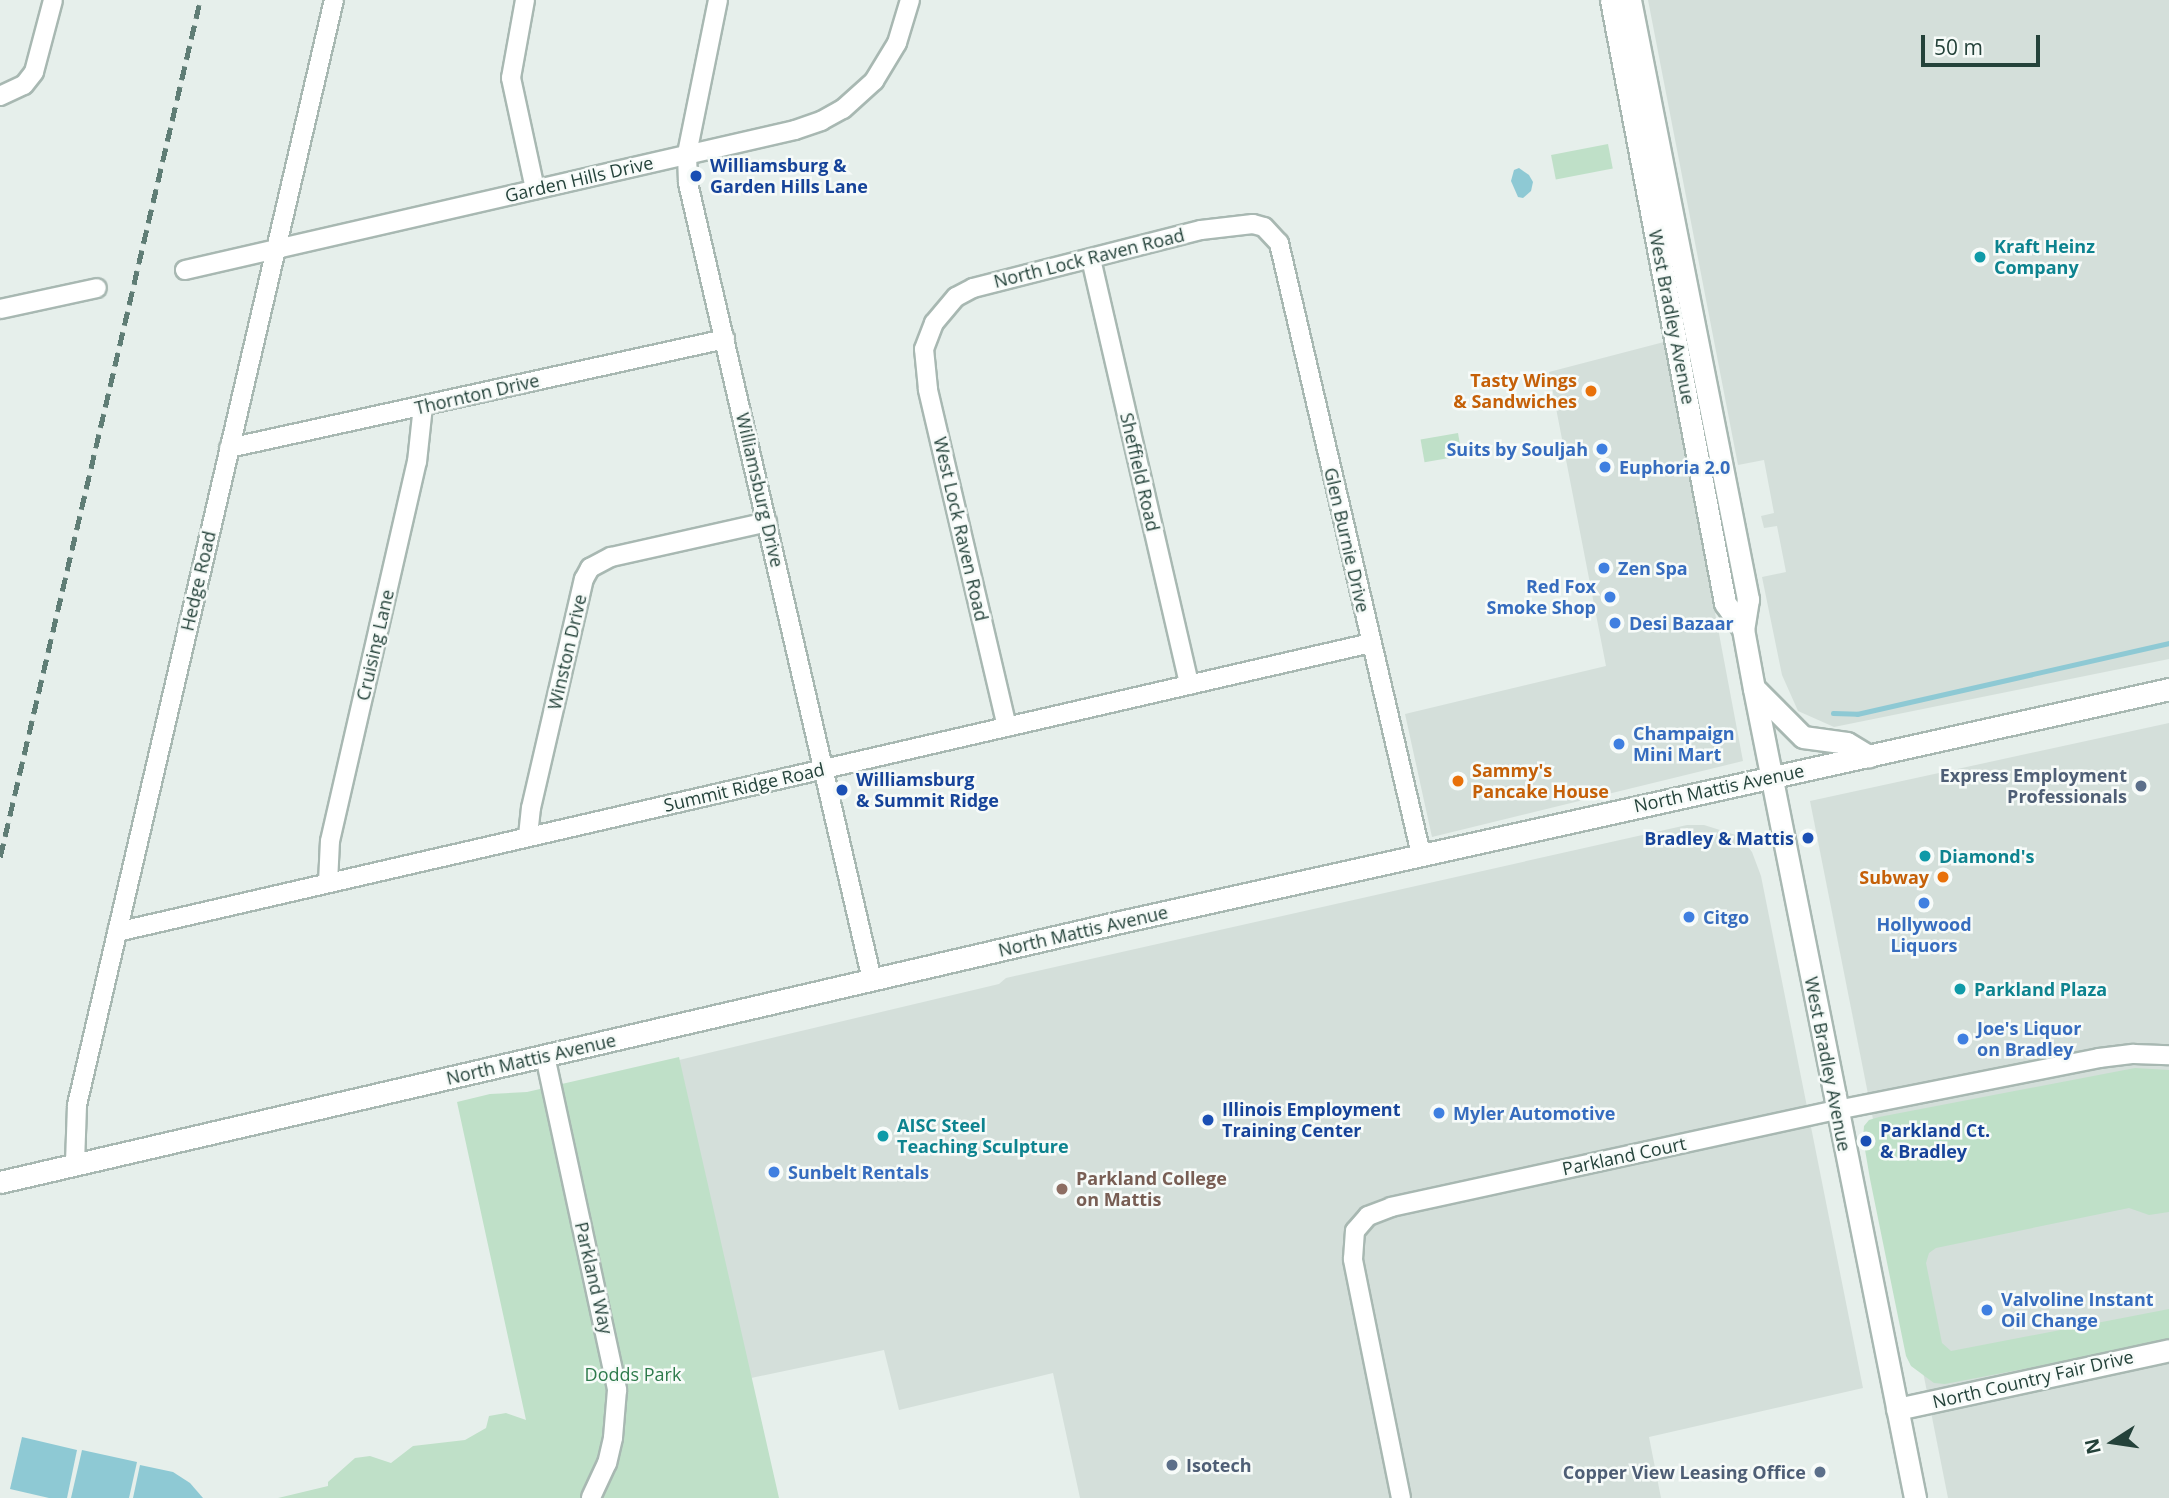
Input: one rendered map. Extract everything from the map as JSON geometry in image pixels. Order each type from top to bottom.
[{"type":"main road","name":"West Bradley Avenue","points":[[1611,0],[1725,603],[1743,629]]},
{"type":"main road","name":"West Bradley Avenue","points":[[1630,0],[1748,599],[1743,629],[1754,689],[1915,1498]]},
{"type":"main road","points":[[1754,689],[1803,737],[1847,743],[1869,756]]},
{"type":"main road","name":"North Mattis Avenue","points":[[0,1182],[1422,854],[2169,690]]},
{"type":"main road","name":"North Country Fair Drive","points":[[1898,1409],[2169,1350]]},
{"type":"street","points":[[0,96],[24,85],[34,72],[53,0]]},
{"type":"street","name":"Hedge Road","points":[[75,1163],[77,1105],[334,0]]},
{"type":"street","points":[[525,0],[512,57],[511,85],[535,189]]},
{"type":"street","name":"Williamsburg Drive","points":[[718,0],[687,154],[688,183],[872,980]]},
{"type":"street","name":"Garden Hills Drive","points":[[185,270],[795,130],[843,109],[863,93],[887,62],[910,0]]},
{"type":"street","name":"North Lock Raven Road","points":[[929,331],[946,307],[973,288],[1201,230],[1253,225],[1268,229]]},
{"type":"street","name":"Glen Burnie Drive","points":[[1268,229],[1279,243],[1422,854]]},
{"type":"street","name":"Sheffield Road","points":[[1091,259],[1189,685]]},
{"type":"street","points":[[0,309],[96,288]]},
{"type":"street","name":"West Lock Raven Road","points":[[929,331],[924,349],[928,389],[1007,727]]},
{"type":"street","name":"Thornton Drive","points":[[229,448],[725,339]]},
{"type":"street","name":"Cruising Lane","points":[[328,883],[330,841],[417,461],[423,406]]},
{"type":"street","name":"Winston Drive","points":[[528,836],[531,808],[577,606],[584,579],[590,568],[611,557],[767,522]]},
{"type":"street","name":"Summit Ridge Road","points":[[117,932],[1371,643]]},
{"type":"street","name":"Parkland Court","points":[[1401,1498],[1353,1259],[1352,1241],[1360,1222],[1391,1207],[1838,1110],[2099,1058],[2134,1054],[2169,1055]]},
{"type":"street","name":"Parkland Way","points":[[545,1056],[613,1361],[617,1390],[614,1438],[607,1463],[591,1498]]},
{"type":"shaded area","points":[[1648,0],[2169,0],[2169,659],[1834,727],[1798,711],[1782,675],[1762,577],[1786,572],[1777,526],[1764,528],[1761,516],[1774,513],[1764,460],[1738,465]]},
{"type":"shaded area","points":[[1664,342],[1743,761],[1432,837],[1405,714],[1606,666],[1549,372]]},
{"type":"shaded area","points":[[2169,723],[2169,1498],[1948,1498],[1810,801]]},
{"type":"shaded area","points":[[1687,825],[1704,825],[1739,836],[1752,852],[1761,876],[1863,1388],[1649,1437],[1661,1498],[1080,1498],[1053,1373],[899,1410],[884,1350],[751,1378],[679,1060],[999,984],[1006,978]]},
{"type":"green space","points":[[1608,144],[1613,169],[1556,180],[1551,155]]},
{"type":"green space","points":[[1458,433],[1462,456],[1425,462],[1421,440]]},
{"type":"green space","name":"Dodds Park","points":[[679,1057],[779,1498],[278,1498],[328,1486],[328,1482],[355,1458],[370,1456],[391,1463],[413,1446],[465,1440],[486,1428],[489,1416],[506,1413],[526,1420],[457,1102],[490,1094],[527,1092]]},
{"type":"green space","points":[[2135,1068],[2169,1070],[2169,1212],[2149,1215],[2129,1208],[1936,1248],[1929,1253],[1926,1263],[1942,1343],[1951,1351],[2169,1309],[2169,1341],[1945,1384],[1934,1383],[1911,1366],[1906,1356],[1870,1179],[1863,1138],[1864,1126],[1869,1120],[1879,1117]]},
{"type":"water","points":[[1519,168],[1529,175],[1533,182],[1531,191],[1523,198],[1518,197],[1511,181],[1514,170]]},
{"type":"water","points":[[22,1437],[77,1450],[67,1498],[49,1498],[10,1489]]},
{"type":"water","points":[[82,1450],[137,1462],[129,1498],[71,1498]]},
{"type":"water","points":[[140,1465],[173,1472],[190,1483],[203,1498],[133,1498]]},
{"type":"waterway","points":[[1833,713],[1857,714],[2169,643]]},
{"type":"railway","points":[[0,857],[200,0]]},
{"type":"place","name":"Williamsburg & Garden Hills Lane","points":[[696,176]]},
{"type":"place","name":"Kraft Heinz Company","points":[[1980,257]]},
{"type":"place","name":"Tasty Wings & Sandwiches","points":[[1591,391]]},
{"type":"place","name":"Suits by Souljah","points":[[1602,449]]},
{"type":"place","name":"Euphoria 2.0","points":[[1605,467]]},
{"type":"place","name":"Zen Spa","points":[[1604,568]]},
{"type":"place","name":"Red Fox Smoke Shop","points":[[1610,597]]},
{"type":"place","name":"Desi Bazaar","points":[[1615,623]]},
{"type":"place","name":"Champaign Mini Mart","points":[[1619,744]]},
{"type":"place","name":"Sammy's Pancake House","points":[[1458,781]]},
{"type":"place","name":"Express Employment Professionals","points":[[2141,786]]},
{"type":"place","name":"Williamsburg & Summit Ridge","points":[[842,790]]},
{"type":"place","name":"Bradley & Mattis","points":[[1808,838]]},
{"type":"place","name":"Diamond's","points":[[1925,856]]},
{"type":"place","name":"Subway","points":[[1943,877]]},
{"type":"place","name":"Hollywood Liquors","points":[[1924,903]]},
{"type":"place","name":"Citgo","points":[[1689,917]]},
{"type":"place","name":"Parkland Plaza","points":[[1960,989]]},
{"type":"place","name":"Joe's Liquor on Bradley","points":[[1963,1039]]},
{"type":"place","name":"Myler Automotive","points":[[1439,1113]]},
{"type":"place","name":"Illinois Employment Training Center","points":[[1208,1120]]},
{"type":"place","name":"AISC Steel Teaching Sculpture","points":[[883,1136]]},
{"type":"place","name":"Parkland Ct. & Bradley","points":[[1866,1141]]},
{"type":"place","name":"Sunbelt Rentals","points":[[774,1172]]},
{"type":"place","name":"Parkland College on Mattis","points":[[1062,1189]]},
{"type":"place","name":"Valvoline Instant Oil Change","points":[[1987,1310]]},
{"type":"place","name":"Isotech","points":[[1172,1465]]},
{"type":"place","name":"Copper View Leasing Office","points":[[1820,1472]]}]
